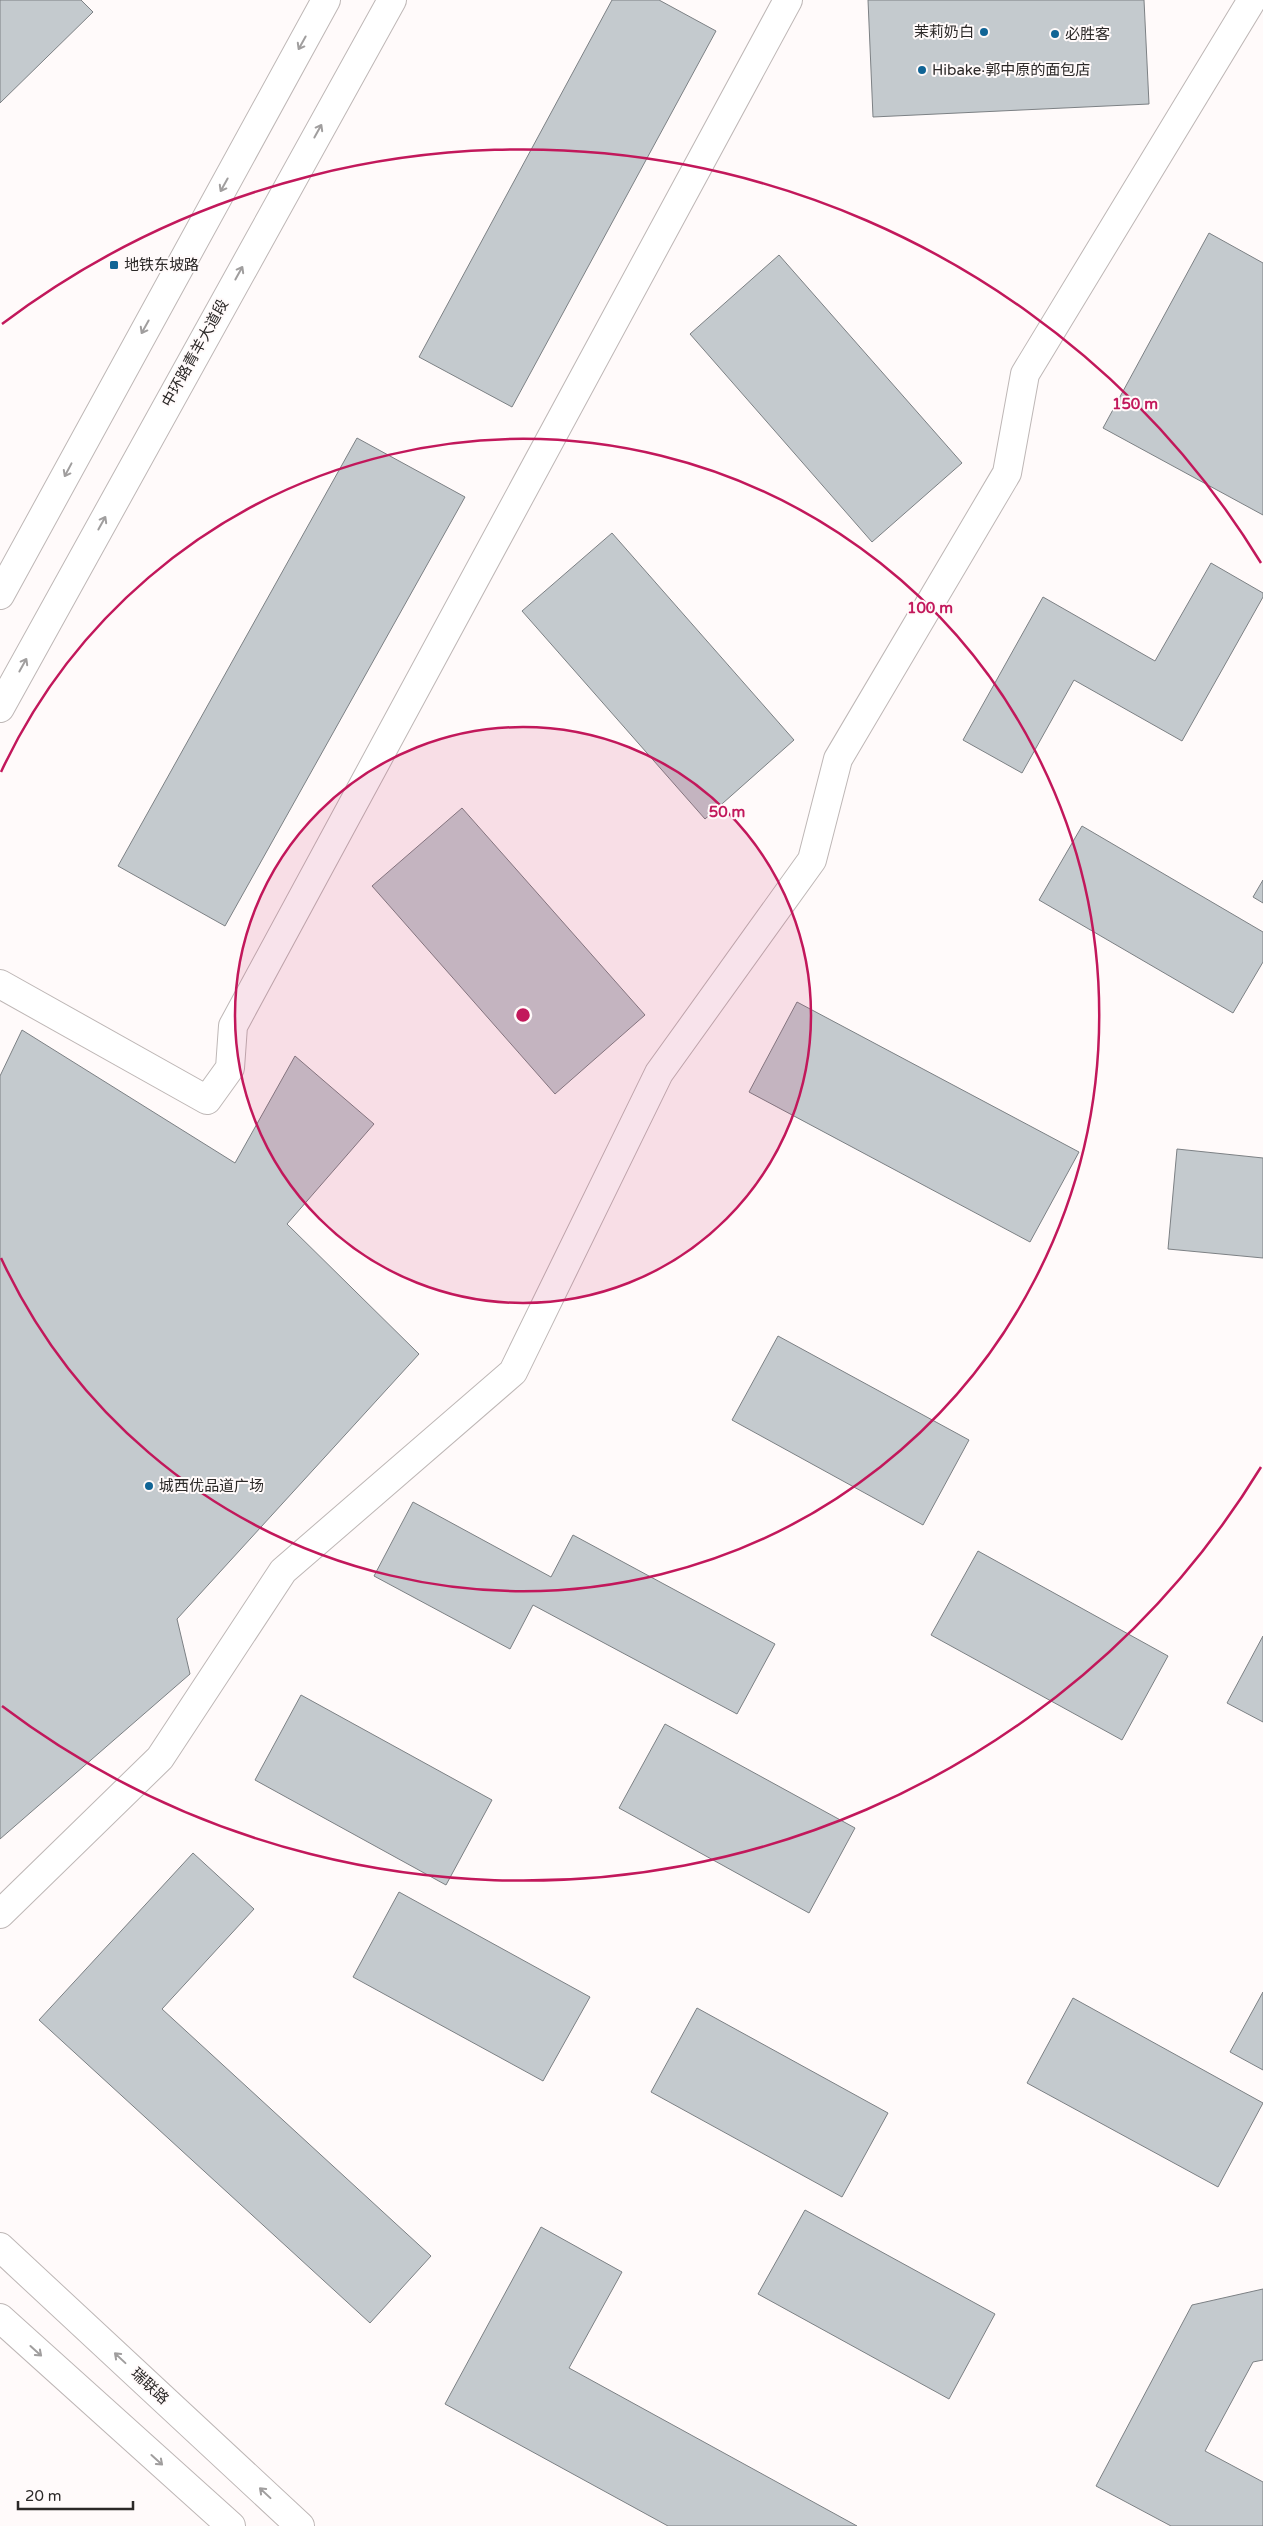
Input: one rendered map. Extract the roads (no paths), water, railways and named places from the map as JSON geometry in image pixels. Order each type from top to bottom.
[{"type":"street","points":[[0,595],[326,0]]},
{"type":"street","name":"中环路青羊大道段","points":[[0,708],[392,0]]},
{"type":"street","points":[[0,984],[207,1100],[230,1068],[233,1026],[788,0]]},
{"type":"street","points":[[0,1914],[160,1758],[283,1571],[513,1372],[659,1073],[812,860],[838,760],[1007,473],[1024,374],[1252,0]]},
{"type":"street","name":"瑞联路","points":[[0,2247],[300,2526]]},
{"type":"street","points":[[0,2318],[231,2526]]},
{"type":"place","name":"茉莉奶白","points":[[984,32]]},
{"type":"place","name":"必胜客","points":[[1055,34]]},
{"type":"place","name":"Hibake·郭中原的面包店","points":[[922,70]]},
{"type":"place","name":"地铁东坡路","points":[[114,265]]},
{"type":"place","name":"城西优品道广场","points":[[149,1486]]}]
